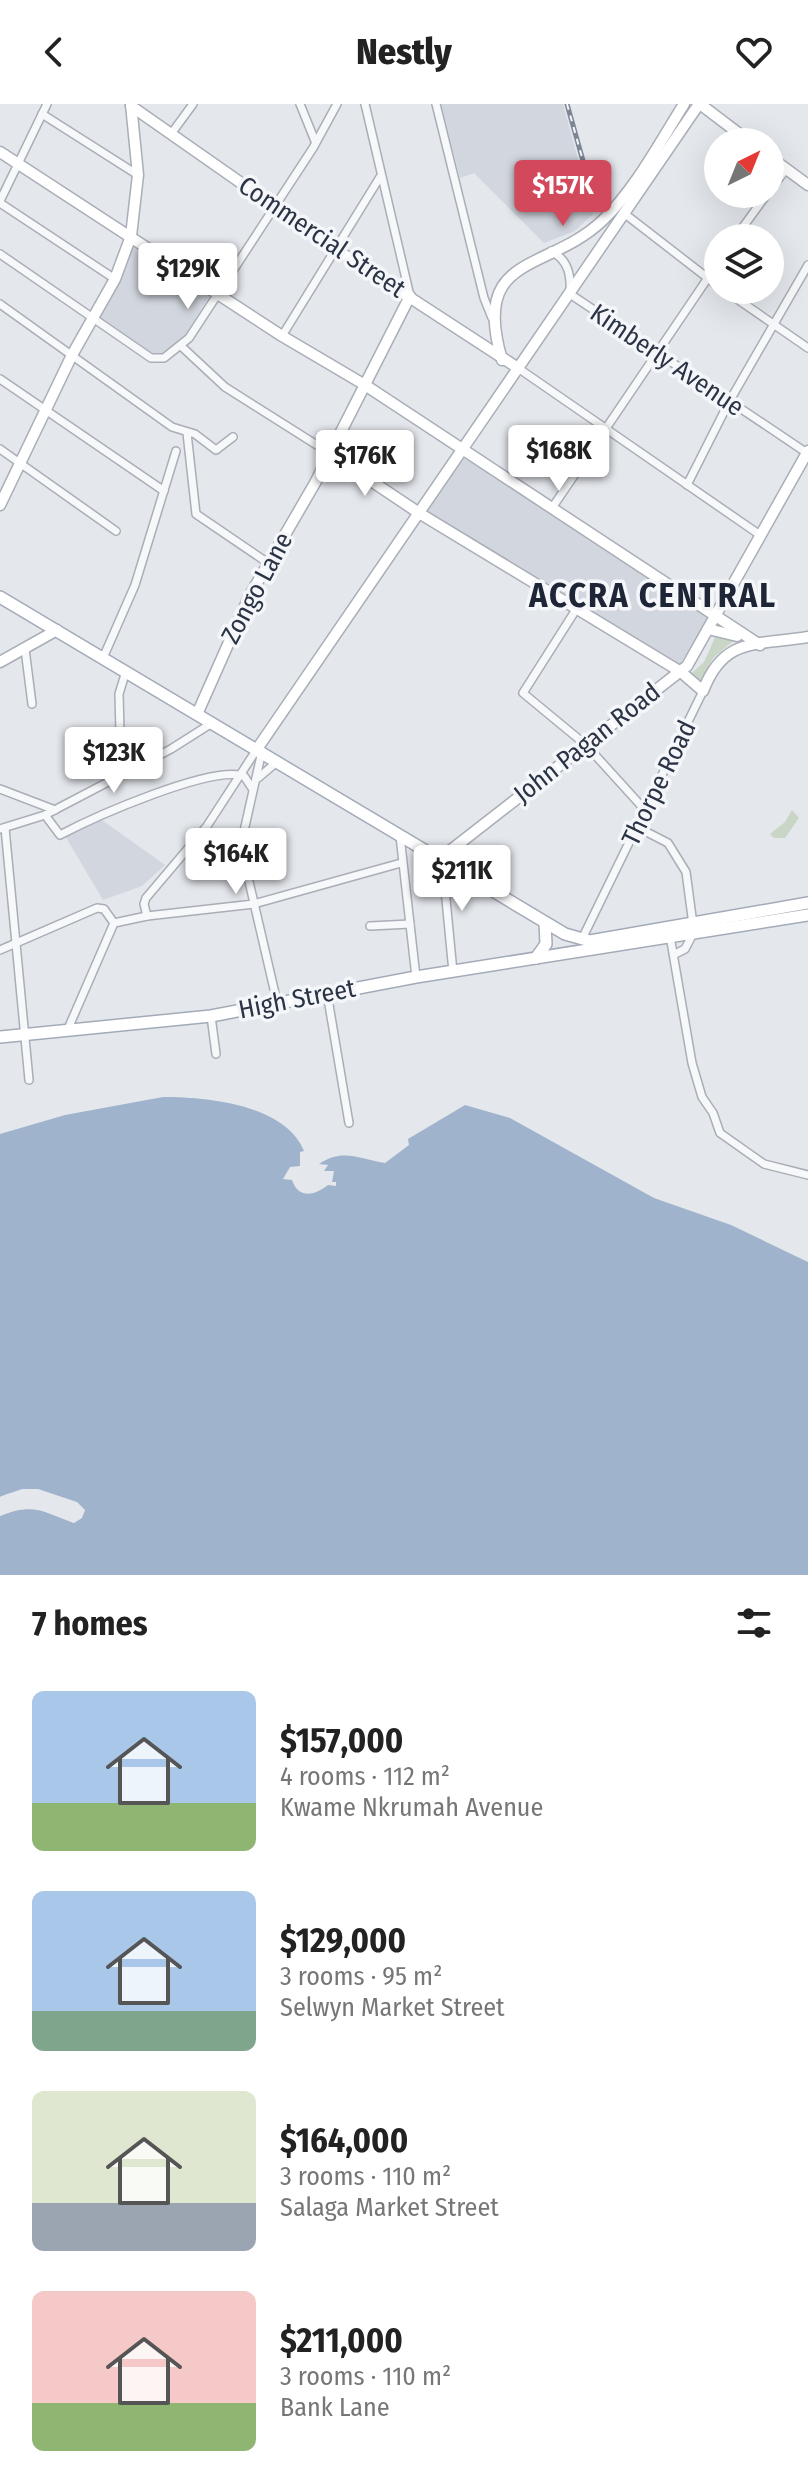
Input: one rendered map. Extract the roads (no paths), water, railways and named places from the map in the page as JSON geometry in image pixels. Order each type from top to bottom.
[{"type":"main road","points":[[470,337],[484,333],[492,320],[498,297],[512,274],[551,251],[567,246],[602,221],[684,104]]},
{"type":"main road","points":[[261,747],[699,104],[731,128]]},
{"type":"main road","name":"Commercial Street","points":[[130,105],[337,250],[518,368]]},
{"type":"main road","points":[[0,505],[72,355],[115,279],[131,236],[138,175],[130,105]]},
{"type":"main road","points":[[0,152],[282,336],[365,385],[715,614],[756,646]]},
{"type":"main road","points":[[784,166],[808,185]]},
{"type":"main road","name":"Zongo Lane","points":[[198,712],[250,595],[331,454],[410,296]]},
{"type":"main road","points":[[492,320],[510,380]]},
{"type":"main road","name":"John Pagan Road","points":[[442,857],[681,672],[807,452]]},
{"type":"main road","points":[[331,454],[419,513],[681,672],[703,691]]},
{"type":"main road","points":[[0,597],[261,747],[278,761],[400,836],[442,857],[545,923],[588,944],[670,936],[693,928],[808,903]]},
{"type":"main road","points":[[708,629],[737,636],[756,646]]},
{"type":"main road","points":[[0,662],[57,630]]},
{"type":"main road","name":"Thorpe Road","points":[[703,691],[716,662],[729,651],[737,636]]},
{"type":"main road","points":[[729,651],[808,637]]},
{"type":"main road","points":[[588,944],[808,915]]},
{"type":"main road","points":[[536,958],[546,944],[545,923]]},
{"type":"main road","name":"High Street","points":[[0,1037],[211,1016],[536,958],[588,944]]},
{"type":"street","points":[[47,104],[0,202],[115,279]]},
{"type":"street","points":[[171,134],[193,104]]},
{"type":"street","points":[[300,104],[315,141]]},
{"type":"street","points":[[0,254],[151,358],[164,358],[181,346],[337,104]]},
{"type":"street","points":[[365,104],[410,296]]},
{"type":"street","points":[[436,104],[492,320]]},
{"type":"street","points":[[42,114],[138,175]]},
{"type":"street","points":[[784,172],[787,168]]},
{"type":"street","points":[[282,336],[380,177]]},
{"type":"street","points":[[625,214],[704,275]]},
{"type":"street","name":"Kimberly Avenue","points":[[551,251],[558,255],[569,271],[570,294],[807,452]]},
{"type":"street","points":[[687,485],[729,402],[808,265]]},
{"type":"street","points":[[552,508],[704,284]]},
{"type":"street","points":[[0,304],[172,427],[195,434],[216,450],[233,437]]},
{"type":"street","points":[[744,304],[808,348]]},
{"type":"street","points":[[181,346],[225,387],[331,454]]},
{"type":"street","points":[[518,368],[760,535]]},
{"type":"street","points":[[0,379],[164,491]]},
{"type":"street","points":[[187,433],[196,514],[268,563]]},
{"type":"street","points":[[0,449],[116,531]]},
{"type":"street","points":[[103,658],[131,596],[176,451]]},
{"type":"street","points":[[577,608],[523,691],[586,745],[645,810]]},
{"type":"street","points":[[25,649],[32,704]]},
{"type":"street","points":[[120,733],[119,694],[126,671]]},
{"type":"street","name":"Thorpe Road","points":[[588,944],[637,827],[703,691]]},
{"type":"street","points":[[29,1080],[2,828],[55,810],[171,749],[213,722]]},
{"type":"street","points":[[147,916],[146,898],[207,826],[261,747]]},
{"type":"street","points":[[261,747],[244,831],[244,860],[277,1002]]},
{"type":"street","points":[[254,784],[278,761]]},
{"type":"street","points":[[45,815],[58,835],[116,807],[225,772],[240,775],[254,784]]},
{"type":"street","points":[[0,789],[55,810]]},
{"type":"street","points":[[637,827],[668,843],[681,862],[689,887],[693,928],[685,949],[675,954]]},
{"type":"street","points":[[400,836],[416,977]]},
{"type":"street","points":[[442,857],[453,972]]},
{"type":"street","points":[[114,923],[147,916],[254,904],[401,863]]},
{"type":"street","points":[[0,950],[100,908],[114,923]]},
{"type":"street","points":[[67,1031],[114,923]]},
{"type":"street","points":[[370,926],[410,924]]},
{"type":"street","points":[[670,936],[692,1063],[702,1097],[721,1134],[764,1164],[808,1175]]},
{"type":"street","points":[[327,993],[349,1123]]},
{"type":"street","points":[[211,1016],[216,1054]]},
{"type":"water","points":[[163,1097],[242,1106],[280,1123],[294,1135],[304,1151],[300,1152],[300,1166],[290,1167],[283,1179],[292,1180],[299,1191],[308,1194],[328,1185],[336,1186],[336,1182],[332,1182],[334,1171],[324,1171],[328,1165],[319,1164],[344,1156],[385,1163],[409,1145],[408,1139],[465,1105],[510,1118],[654,1198],[731,1225],[808,1262],[808,1575],[0,1575],[0,1516],[30,1509],[74,1523],[85,1510],[34,1490],[0,1497],[0,1134],[65,1115]]},
{"type":"railway","points":[[567,104],[587,175]]},
{"type":"district","name":"ACCRA CENTRAL","points":[[653,595]]}]
